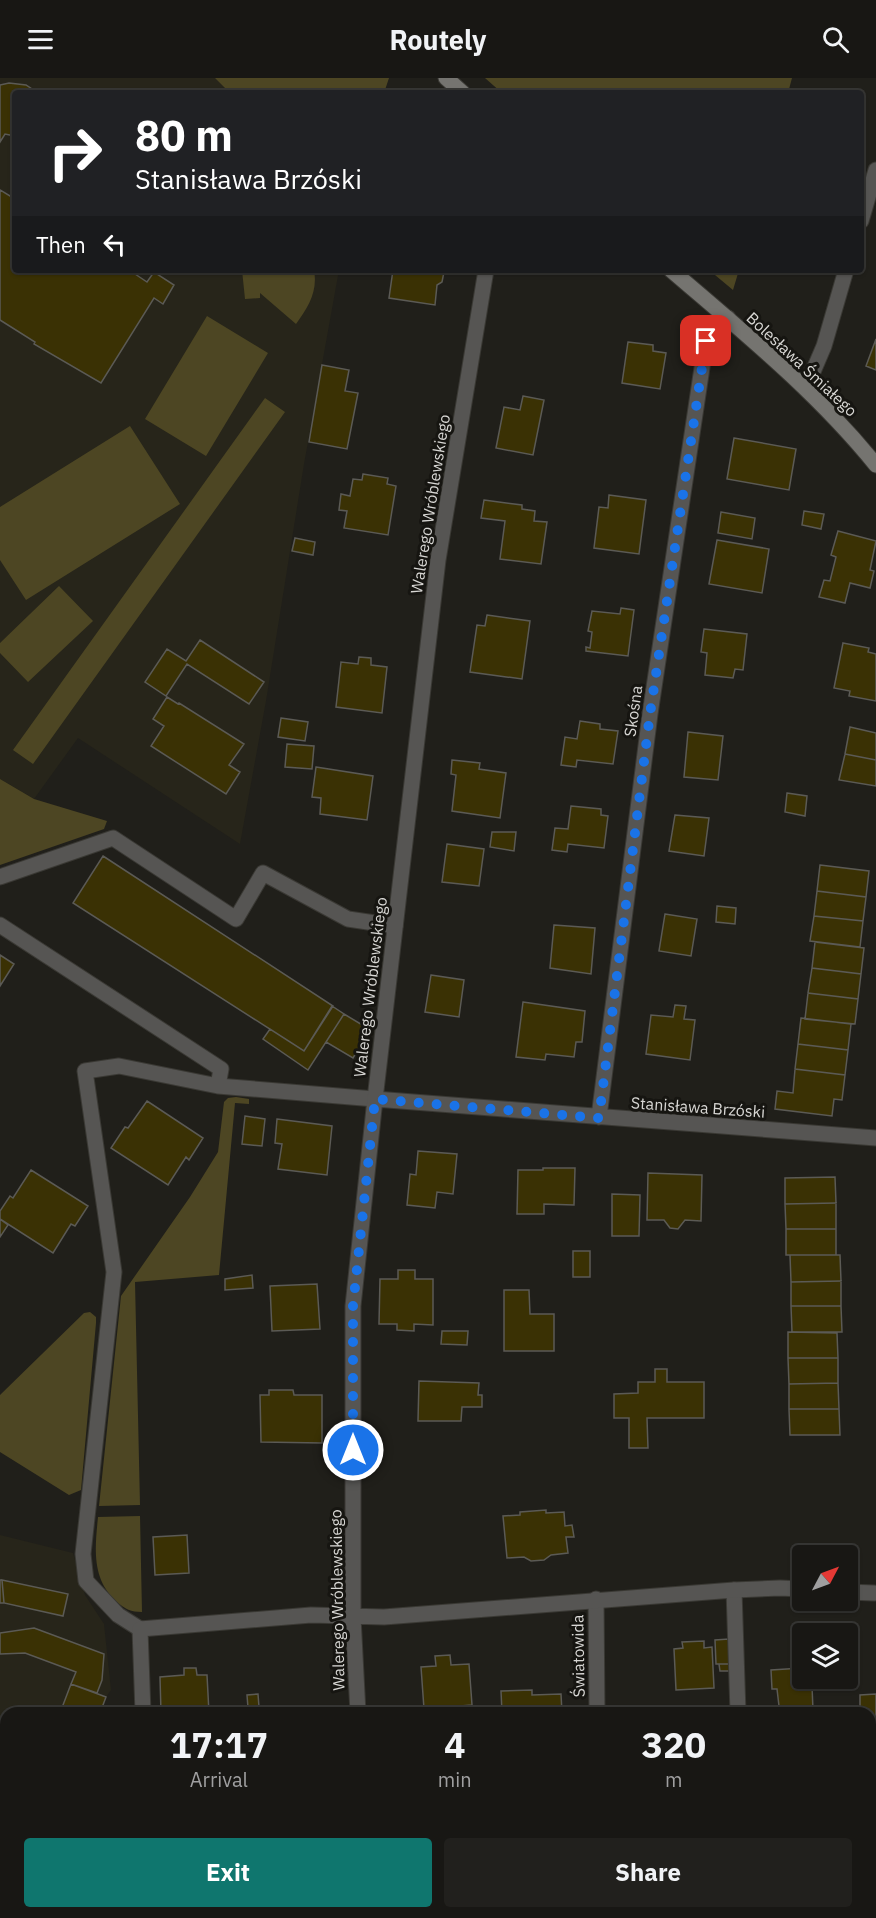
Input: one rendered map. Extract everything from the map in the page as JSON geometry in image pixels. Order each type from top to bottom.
[{"type":"street","points":[[446,78],[460,90]]},
{"type":"street","points":[[864,211],[876,170]]},
{"type":"street","name":"Walerego Wróblewskiego","points":[[358,1707],[353,1617],[353,1306],[438,560],[486,273]]},
{"type":"street","name":"Bolesława Śmiałego","points":[[675,273],[806,388],[876,465]]},
{"type":"street","points":[[806,388],[824,346],[845,273]]},
{"type":"street","name":"Skośna","points":[[599,1118],[650,714],[706,341],[728,318]]},
{"type":"street","points":[[0,877],[113,838],[236,919],[262,873],[348,919],[395,926]]},
{"type":"street","points":[[0,925],[249,1088]]},
{"type":"street","name":"Stanisława Brzóski","points":[[140,1629],[118,1615],[87,1581],[83,1554],[114,1272],[85,1071],[119,1066],[218,1086],[599,1118],[876,1138]]},
{"type":"street","points":[[218,1086],[220,1069]]},
{"type":"street","points":[[143,1707],[140,1629],[311,1615],[384,1617],[596,1599],[792,1589]]},
{"type":"street","points":[[734,1590],[738,1707]]},
{"type":"street","points":[[858,1592],[874,1593]]},
{"type":"street","name":"Światowida","points":[[596,1599],[597,1707]]},
{"type":"shaded area","points":[[0,78],[215,78],[227,90],[12,90],[12,273],[338,273],[240,844],[78,738],[34,799],[0,779]]},
{"type":"shaded area","points":[[215,78],[389,78],[385,90],[227,90]]},
{"type":"shaded area","points":[[485,78],[792,78],[789,90],[499,90]]},
{"type":"shaded area","points":[[242,273],[314,273],[313,292],[296,324],[260,293],[260,298],[245,299]]},
{"type":"shaded area","points":[[713,273],[738,273],[733,290]]},
{"type":"shaded area","points":[[207,316],[268,353],[206,456],[145,419]]},
{"type":"shaded area","points":[[265,398],[285,412],[33,764],[13,750]]},
{"type":"shaded area","points":[[130,426],[180,504],[26,600],[0,560],[0,507]]},
{"type":"shaded area","points":[[59,586],[93,621],[28,682],[0,653],[0,643]]},
{"type":"shaded area","points":[[0,779],[34,799],[107,821],[104,829],[0,865]]},
{"type":"shaded area","points":[[228,1098],[249,1099],[249,1104],[235,1103],[219,1275],[135,1282],[140,1505],[99,1506],[121,1296],[190,1197],[218,1152],[224,1102]]},
{"type":"shaded area","points":[[90,1312],[96,1317],[96,1323],[81,1490],[69,1495],[0,1452],[0,1395],[84,1313]]},
{"type":"shaded area","points":[[140,1516],[142,1612],[126,1608],[109,1593],[99,1573],[96,1551],[98,1517]]},
{"type":"shaded area","points":[[0,1535],[73,1553],[85,1595],[104,1624],[111,1690],[102,1707],[0,1707]]},
{"type":"building","points":[[9,83],[26,85],[34,90],[12,90],[12,135],[5,134],[0,142],[0,85]]},
{"type":"building","points":[[0,190],[12,197],[12,273],[134,273],[147,282],[156,273],[174,285],[163,304],[154,298],[101,383],[34,344],[35,342],[0,320]]},
{"type":"building","points":[[393,273],[444,273],[442,282],[437,285],[435,305],[389,298]]},
{"type":"building","points":[[876,339],[876,370],[866,366]]},
{"type":"building","points":[[628,342],[653,345],[653,351],[666,353],[660,389],[622,383]]},
{"type":"building","points":[[322,365],[349,370],[345,391],[358,393],[347,449],[309,442]]},
{"type":"building","points":[[523,396],[544,400],[533,455],[496,448],[504,407],[520,410]]},
{"type":"building","points":[[734,438],[796,449],[789,490],[727,479]]},
{"type":"building","points":[[363,474],[388,478],[387,484],[396,486],[388,535],[344,528],[347,511],[339,510],[341,494],[350,496],[353,479],[362,480]]},
{"type":"building","points":[[609,495],[646,500],[639,554],[594,548],[599,507],[608,508]]},
{"type":"building","points":[[484,500],[522,505],[522,509],[535,511],[534,521],[547,522],[541,564],[500,559],[505,521],[481,518]]},
{"type":"building","points":[[804,511],[824,514],[821,529],[802,525]]},
{"type":"building","points":[[721,512],[755,518],[752,539],[718,533]]},
{"type":"building","points":[[838,531],[876,541],[870,570],[874,571],[870,588],[850,583],[845,603],[819,597],[824,580],[830,581],[836,557],[831,555]]},
{"type":"building","points":[[295,538],[315,542],[313,555],[292,551]]},
{"type":"building","points":[[717,540],[769,549],[762,593],[709,584]]},
{"type":"building","points":[[621,608],[634,610],[628,656],[586,651],[586,647],[590,648],[592,632],[588,631],[592,611],[620,614]]},
{"type":"building","points":[[487,615],[530,621],[522,679],[470,672],[477,625],[485,626]]},
{"type":"building","points":[[704,629],[747,634],[743,670],[735,669],[733,678],[705,675],[707,653],[701,652]]},
{"type":"building","points":[[200,640],[264,682],[249,704],[187,664],[166,696],[145,682],[167,649],[186,661]]},
{"type":"building","points":[[843,643],[869,648],[868,652],[876,654],[876,701],[849,696],[850,691],[834,688]]},
{"type":"building","points":[[359,657],[371,658],[371,665],[387,667],[382,713],[336,707],[341,662],[358,664]]},
{"type":"building","points":[[167,697],[244,744],[229,765],[240,772],[226,794],[151,746],[164,726],[153,719]]},
{"type":"building","points":[[281,718],[308,722],[305,741],[278,737]]},
{"type":"building","points":[[580,721],[600,724],[600,729],[618,731],[613,764],[577,760],[576,767],[561,765],[565,737],[577,739]]},
{"type":"building","points":[[850,727],[876,733],[876,760],[845,754]]},
{"type":"building","points":[[688,732],[723,736],[718,780],[684,777]]},
{"type":"building","points":[[287,744],[314,746],[312,769],[285,767]]},
{"type":"building","points":[[845,754],[876,760],[876,786],[839,780]]},
{"type":"building","points":[[452,760],[480,763],[479,769],[506,773],[500,818],[452,811],[456,775],[451,774]]},
{"type":"building","points":[[316,767],[373,776],[367,820],[320,814],[321,798],[312,797]]},
{"type":"building","points":[[787,793],[807,796],[805,816],[785,812]]},
{"type":"building","points":[[571,806],[601,809],[601,815],[608,816],[604,848],[568,844],[567,852],[552,850],[555,828],[568,829]]},
{"type":"building","points":[[675,815],[709,818],[704,856],[669,851]]},
{"type":"building","points":[[492,832],[516,832],[514,851],[490,847]]},
{"type":"building","points":[[447,844],[484,849],[479,886],[442,882]]},
{"type":"building","points":[[103,856],[333,1006],[304,1051],[73,903]]},
{"type":"building","points":[[820,865],[869,871],[866,897],[817,891]]},
{"type":"building","points":[[817,891],[866,897],[863,921],[814,916]]},
{"type":"building","points":[[717,906],[736,908],[735,924],[716,922]]},
{"type":"building","points":[[665,914],[697,919],[691,956],[659,951]]},
{"type":"building","points":[[814,916],[863,921],[860,947],[810,941]]},
{"type":"building","points":[[554,925],[595,928],[591,974],[550,968]]},
{"type":"building","points":[[815,942],[864,948],[861,974],[812,968]]},
{"type":"building","points":[[0,955],[14,964],[0,986]]},
{"type":"building","points":[[812,968],[861,974],[858,999],[808,993]]},
{"type":"building","points":[[431,975],[464,980],[459,1017],[425,1012]]},
{"type":"building","points":[[808,993],[858,999],[855,1024],[805,1019]]},
{"type":"building","points":[[523,1002],[585,1011],[582,1042],[576,1042],[574,1057],[546,1054],[545,1060],[516,1057]]},
{"type":"building","points":[[675,1005],[686,1006],[684,1019],[695,1020],[690,1060],[646,1054],[651,1015],[673,1017]]},
{"type":"building","points":[[332,1006],[344,1014],[308,1070],[263,1039],[270,1029],[304,1051]]},
{"type":"building","points":[[344,1014],[364,1026],[363,1042],[353,1058],[326,1042]]},
{"type":"building","points":[[801,1018],[851,1024],[848,1050],[798,1044]]},
{"type":"building","points":[[798,1044],[848,1050],[845,1075],[795,1069]]},
{"type":"building","points":[[795,1069],[845,1075],[842,1100],[834,1099],[832,1116],[775,1109],[777,1091],[793,1093]]},
{"type":"building","points":[[147,1101],[203,1138],[189,1160],[186,1157],[168,1185],[111,1148]]},
{"type":"building","points":[[245,1116],[265,1119],[262,1146],[242,1144]]},
{"type":"building","points":[[277,1119],[332,1126],[327,1175],[278,1169],[282,1144],[275,1143]]},
{"type":"building","points":[[418,1151],[457,1154],[453,1194],[437,1192],[435,1208],[407,1205],[410,1174],[416,1175]]},
{"type":"building","points":[[543,1168],[575,1168],[574,1205],[544,1204],[544,1214],[517,1214],[518,1170],[543,1170]]},
{"type":"building","points":[[31,1170],[88,1206],[75,1226],[71,1224],[53,1253],[0,1219],[0,1211],[10,1196],[13,1198]]},
{"type":"building","points":[[648,1173],[702,1175],[701,1221],[685,1220],[678,1229],[670,1228],[664,1220],[647,1220]]},
{"type":"building","points":[[835,1177],[836,1203],[785,1204],[785,1178]]},
{"type":"building","points":[[612,1194],[640,1195],[639,1236],[612,1236]]},
{"type":"building","points":[[836,1203],[836,1229],[786,1229],[785,1204]]},
{"type":"building","points":[[0,1219],[8,1225],[0,1237]]},
{"type":"building","points":[[786,1229],[836,1229],[836,1255],[786,1255]]},
{"type":"building","points":[[573,1251],[590,1251],[590,1277],[573,1277]]},
{"type":"building","points":[[790,1255],[840,1255],[841,1281],[791,1282]]},
{"type":"building","points":[[398,1270],[415,1270],[415,1279],[433,1279],[433,1325],[414,1324],[414,1331],[397,1330],[397,1324],[379,1324],[380,1279],[398,1279]]},
{"type":"building","points":[[252,1275],[253,1288],[225,1290],[225,1279]]},
{"type":"building","points":[[841,1281],[841,1306],[791,1306],[791,1282]]},
{"type":"building","points":[[317,1284],[320,1329],[272,1331],[270,1286]]},
{"type":"building","points":[[504,1290],[529,1290],[530,1314],[554,1314],[554,1351],[504,1351]]},
{"type":"building","points":[[791,1306],[841,1306],[842,1332],[792,1332]]},
{"type":"building","points":[[442,1331],[468,1331],[467,1345],[441,1344]]},
{"type":"building","points":[[788,1332],[837,1333],[838,1358],[788,1358]]},
{"type":"building","points":[[788,1358],[838,1358],[838,1383],[789,1384]]},
{"type":"building","points":[[655,1369],[667,1369],[667,1382],[704,1382],[704,1418],[647,1418],[648,1448],[629,1448],[629,1418],[614,1418],[614,1394],[638,1393],[638,1382],[655,1382]]},
{"type":"building","points":[[419,1381],[479,1383],[478,1395],[482,1395],[482,1407],[462,1407],[461,1421],[418,1421]]},
{"type":"building","points":[[838,1383],[839,1409],[789,1409],[789,1384]]},
{"type":"building","points":[[269,1390],[293,1390],[294,1395],[322,1395],[322,1443],[261,1442],[260,1395],[269,1395]]},
{"type":"building","points":[[789,1409],[839,1409],[840,1435],[790,1435]]},
{"type":"building","points":[[546,1510],[546,1513],[564,1512],[565,1526],[572,1525],[574,1537],[566,1537],[568,1553],[551,1555],[544,1560],[531,1561],[524,1557],[507,1558],[503,1516]]},
{"type":"building","points":[[187,1535],[189,1573],[155,1575],[153,1537]]},
{"type":"building","points":[[0,1580],[2,1580],[4,1603],[0,1603]]},
{"type":"building","points":[[2,1580],[68,1594],[63,1616],[4,1603]]},
{"type":"building","points":[[34,1628],[104,1654],[102,1680],[97,1693],[71,1684],[76,1672],[25,1653],[0,1654],[0,1633]]},
{"type":"building","points":[[729,1639],[730,1664],[716,1664],[715,1640]]},
{"type":"building","points":[[704,1641],[704,1648],[712,1647],[714,1688],[676,1690],[674,1649],[683,1648],[682,1642]]},
{"type":"building","points":[[450,1655],[451,1665],[469,1664],[472,1705],[424,1707],[421,1667],[436,1666],[435,1656]]},
{"type":"building","points":[[719,1664],[730,1664],[730,1671],[720,1671]]},
{"type":"building","points":[[184,1668],[196,1668],[197,1675],[207,1675],[209,1707],[161,1707],[160,1677],[184,1675]]},
{"type":"building","points":[[792,1669],[792,1689],[812,1689],[813,1707],[779,1706],[777,1689],[772,1689],[771,1670]]},
{"type":"building","points":[[71,1684],[106,1697],[102,1707],[62,1707]]},
{"type":"building","points":[[532,1690],[532,1695],[561,1694],[562,1707],[502,1707],[501,1691]]},
{"type":"building","points":[[258,1694],[259,1707],[248,1707],[247,1695]]},
{"type":"building","points":[[876,1694],[876,1707],[860,1707],[860,1695]]},
{"type":"route","points":[[353,1450],[353,1306],[375,1099],[599,1118],[650,714],[706,341]]}]
